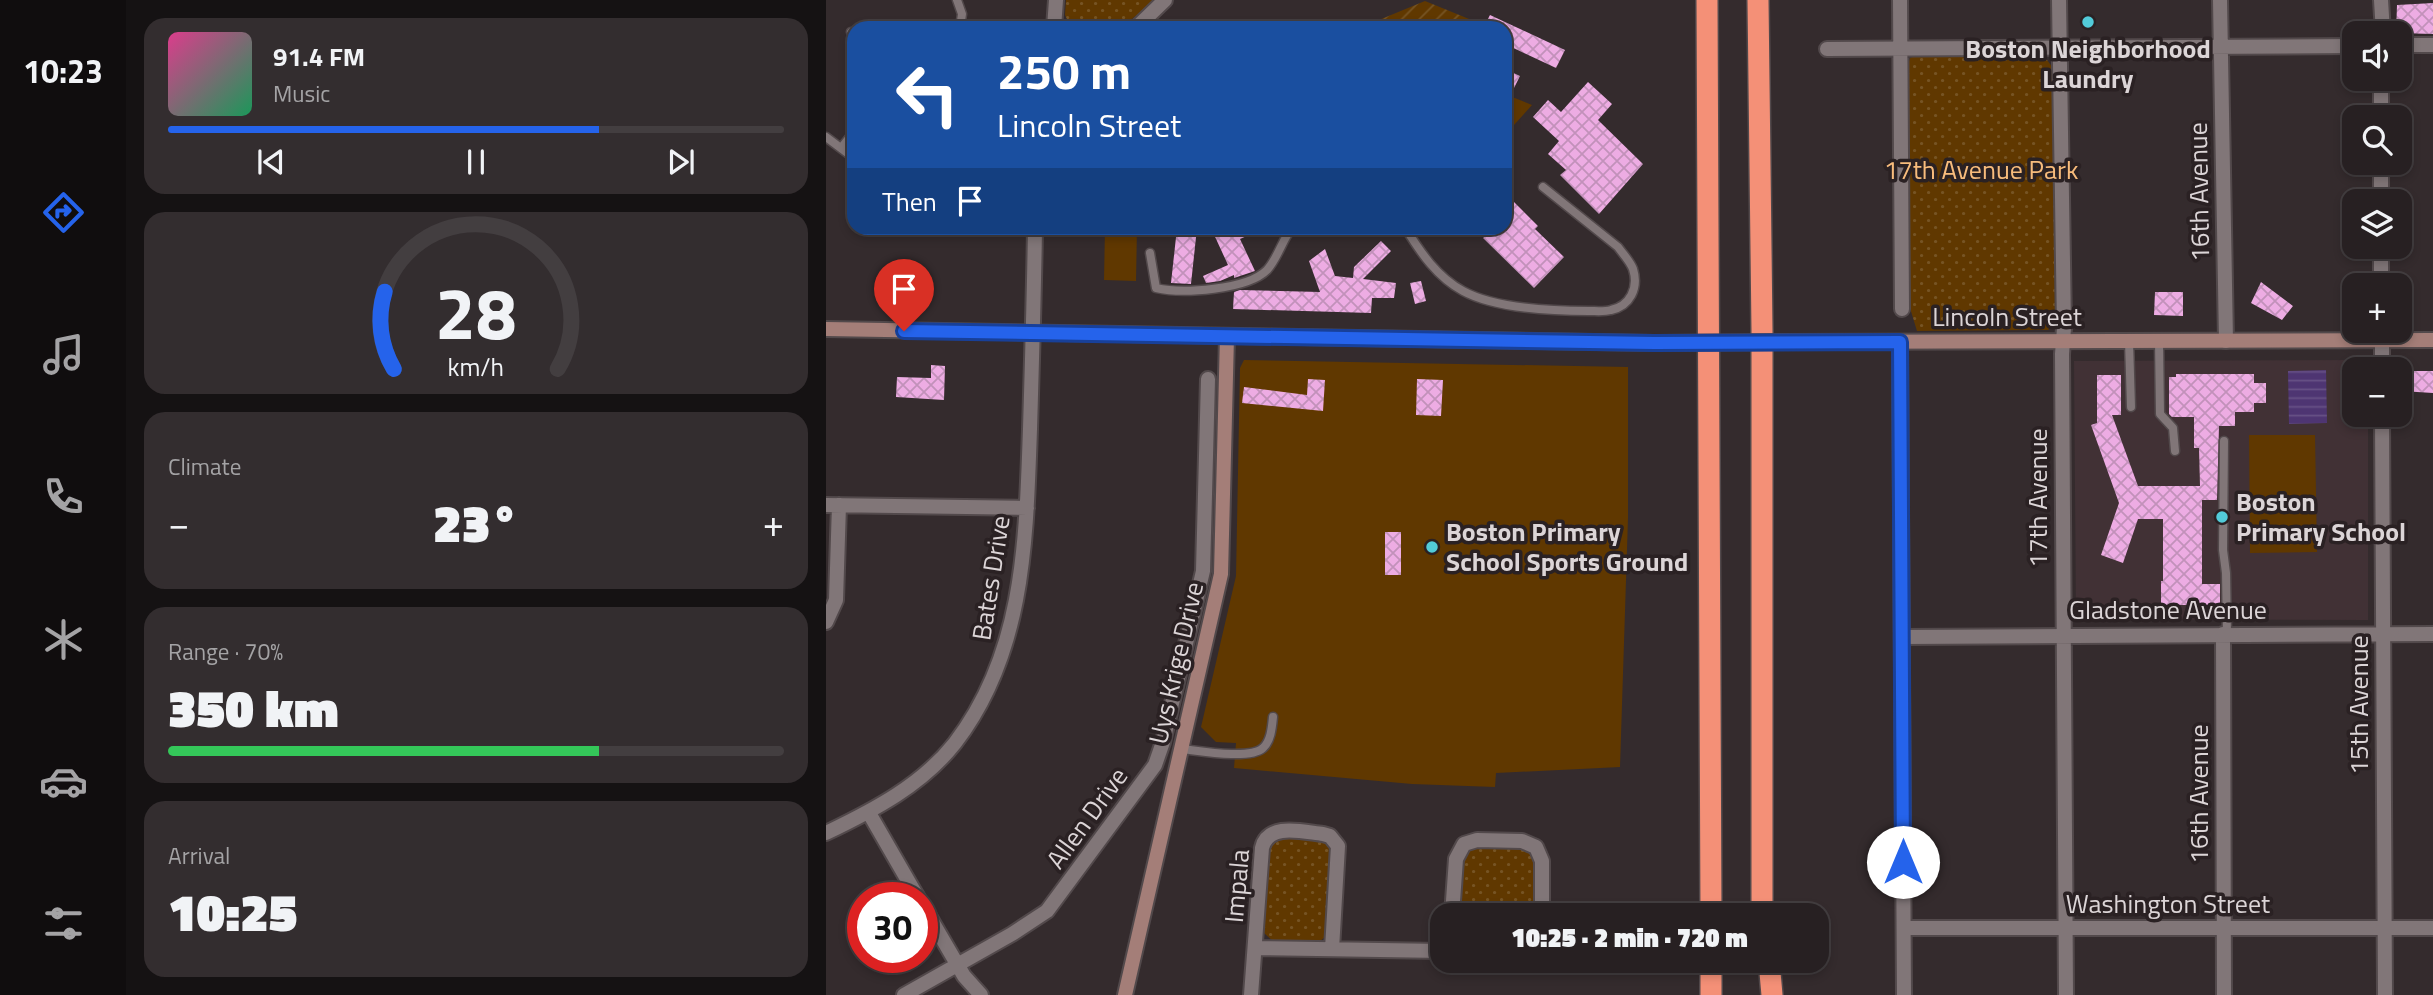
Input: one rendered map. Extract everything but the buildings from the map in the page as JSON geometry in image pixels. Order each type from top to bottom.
[{"type":"highway","points":[[1707,0],[1711,903]]},
{"type":"highway","points":[[1758,0],[1762,330],[1763,903]]},
{"type":"highway","points":[[1710,992],[1711,973]]},
{"type":"highway","points":[[1762,973],[1763,995]]},
{"type":"highway","points":[[1770,973],[1772,995]]},
{"type":"street","points":[[1054,21],[1056,0]]},
{"type":"street","points":[[1143,21],[1165,0]]},
{"type":"street","points":[[1900,0],[1902,310]]},
{"type":"street","name":"17th Avenue","points":[[2060,0],[2066,995]]},
{"type":"street","name":"16th Avenue","points":[[2220,0],[2226,341]]},
{"type":"street","points":[[2381,0],[2382,21]]},
{"type":"street","points":[[2412,46],[2433,45]]},
{"type":"street","points":[[1827,49],[2342,46]]},
{"type":"street","name":"Bates Drive","points":[[826,833],[869,813],[924,775],[953,745],[978,709],[993,682],[1005,649],[1016,602],[1027,508],[1035,235]]},
{"type":"street","name":"Lincoln Street","points":[[826,329],[1654,343],[2226,341],[2342,337]]},
{"type":"street","name":"Uys Krige Drive","points":[[1125,995],[1221,574],[1227,335]]},
{"type":"street","name":"Lincoln Street","points":[[2412,338],[2433,340]]},
{"type":"street","points":[[1900,342],[1904,995]]},
{"type":"street","name":"Allen Drive","points":[[905,995],[1012,934],[1052,906],[1149,775],[1160,754],[1203,571],[1208,379]]},
{"type":"street","name":"15th Avenue","points":[[2382,427],[2385,995]]},
{"type":"street","points":[[826,622],[836,600],[832,505],[1027,508]]},
{"type":"street","name":"16th Avenue","points":[[2224,995],[2225,634]]},
{"type":"street","name":"Gladstone Avenue","points":[[1903,638],[2433,634]]},
{"type":"street","points":[[869,813],[909,882]]},
{"type":"street","name":"Impala","points":[[1251,995],[1263,843],[1269,835],[1282,831],[1327,835],[1338,846],[1332,949]]},
{"type":"street","points":[[1453,903],[1457,853],[1464,844],[1478,840],[1522,841],[1536,847],[1542,862],[1542,903]]},
{"type":"street","name":"Washington Street","points":[[1904,929],[2433,928]]},
{"type":"street","points":[[938,932],[957,965],[981,995]]},
{"type":"street","points":[[1256,948],[1430,951]]},
{"type":"lane","points":[[957,0],[962,14],[961,21]]},
{"type":"lane","points":[[826,136],[847,153]]},
{"type":"lane","points":[[841,148],[847,141]]},
{"type":"lane","points":[[1409,235],[1442,277],[1474,296],[1527,308],[1558,311],[1610,311],[1623,305],[1633,295],[1633,268],[1618,247],[1544,187]]},
{"type":"lane","points":[[1150,253],[1156,288],[1209,290],[1260,276],[1269,268],[1286,235]]},
{"type":"lane","points":[[2129,341],[2131,407]]},
{"type":"lane","points":[[2159,341],[2160,414],[2173,428],[2175,451]]},
{"type":"lane","points":[[2224,441],[2225,634]]},
{"type":"lane","points":[[1182,750],[1253,754],[1266,745],[1273,717]]},
{"type":"shaded area","name":"Boston Primary School","points":[[2342,360],[2342,427],[2368,427],[2368,620],[2076,619],[2074,361]]},
{"type":"shaded area","points":[[2326,370],[2327,423],[2289,424],[2288,371]]},
{"type":"green space","points":[[1066,0],[1153,0],[1128,21],[1068,21],[1065,15]]},
{"type":"green space","points":[[1425,1],[1474,21],[1376,21]]},
{"type":"green space","name":"17th Avenue Park","points":[[1917,55],[2040,56],[2053,68],[2055,319],[2048,330],[1917,331],[1910,308],[1908,267],[1908,65],[1910,58]]},
{"type":"green space","points":[[1512,97],[1532,105],[1512,127]]},
{"type":"green space","points":[[1105,235],[1137,235],[1136,281],[1104,280]]},
{"type":"green space","name":"Boston Primary School Sports Ground","points":[[1244,360],[1628,367],[1628,518],[1620,767],[1496,773],[1495,787],[1412,784],[1234,768],[1236,743],[1216,742],[1201,727],[1236,576],[1240,368]]},
{"type":"green space","points":[[2249,435],[2315,435],[2317,552],[2250,553]]},
{"type":"green space","points":[[1283,837],[1320,839],[1332,847],[1326,936],[1319,942],[1274,942],[1263,932],[1268,848],[1273,840]]},
{"type":"green space","points":[[1472,847],[1521,847],[1529,850],[1535,857],[1536,903],[1459,903],[1462,859]]},
{"type":"place","name":"Boston Neighborhood Laundry","points":[[2088,22]]},
{"type":"place","name":"Boston Primary School","points":[[2222,517]]},
{"type":"place","name":"Boston Primary School Sports Ground","points":[[1432,547]]},
{"type":"route","points":[[904,331],[1654,343],[1900,342],[1903,862]]}]
